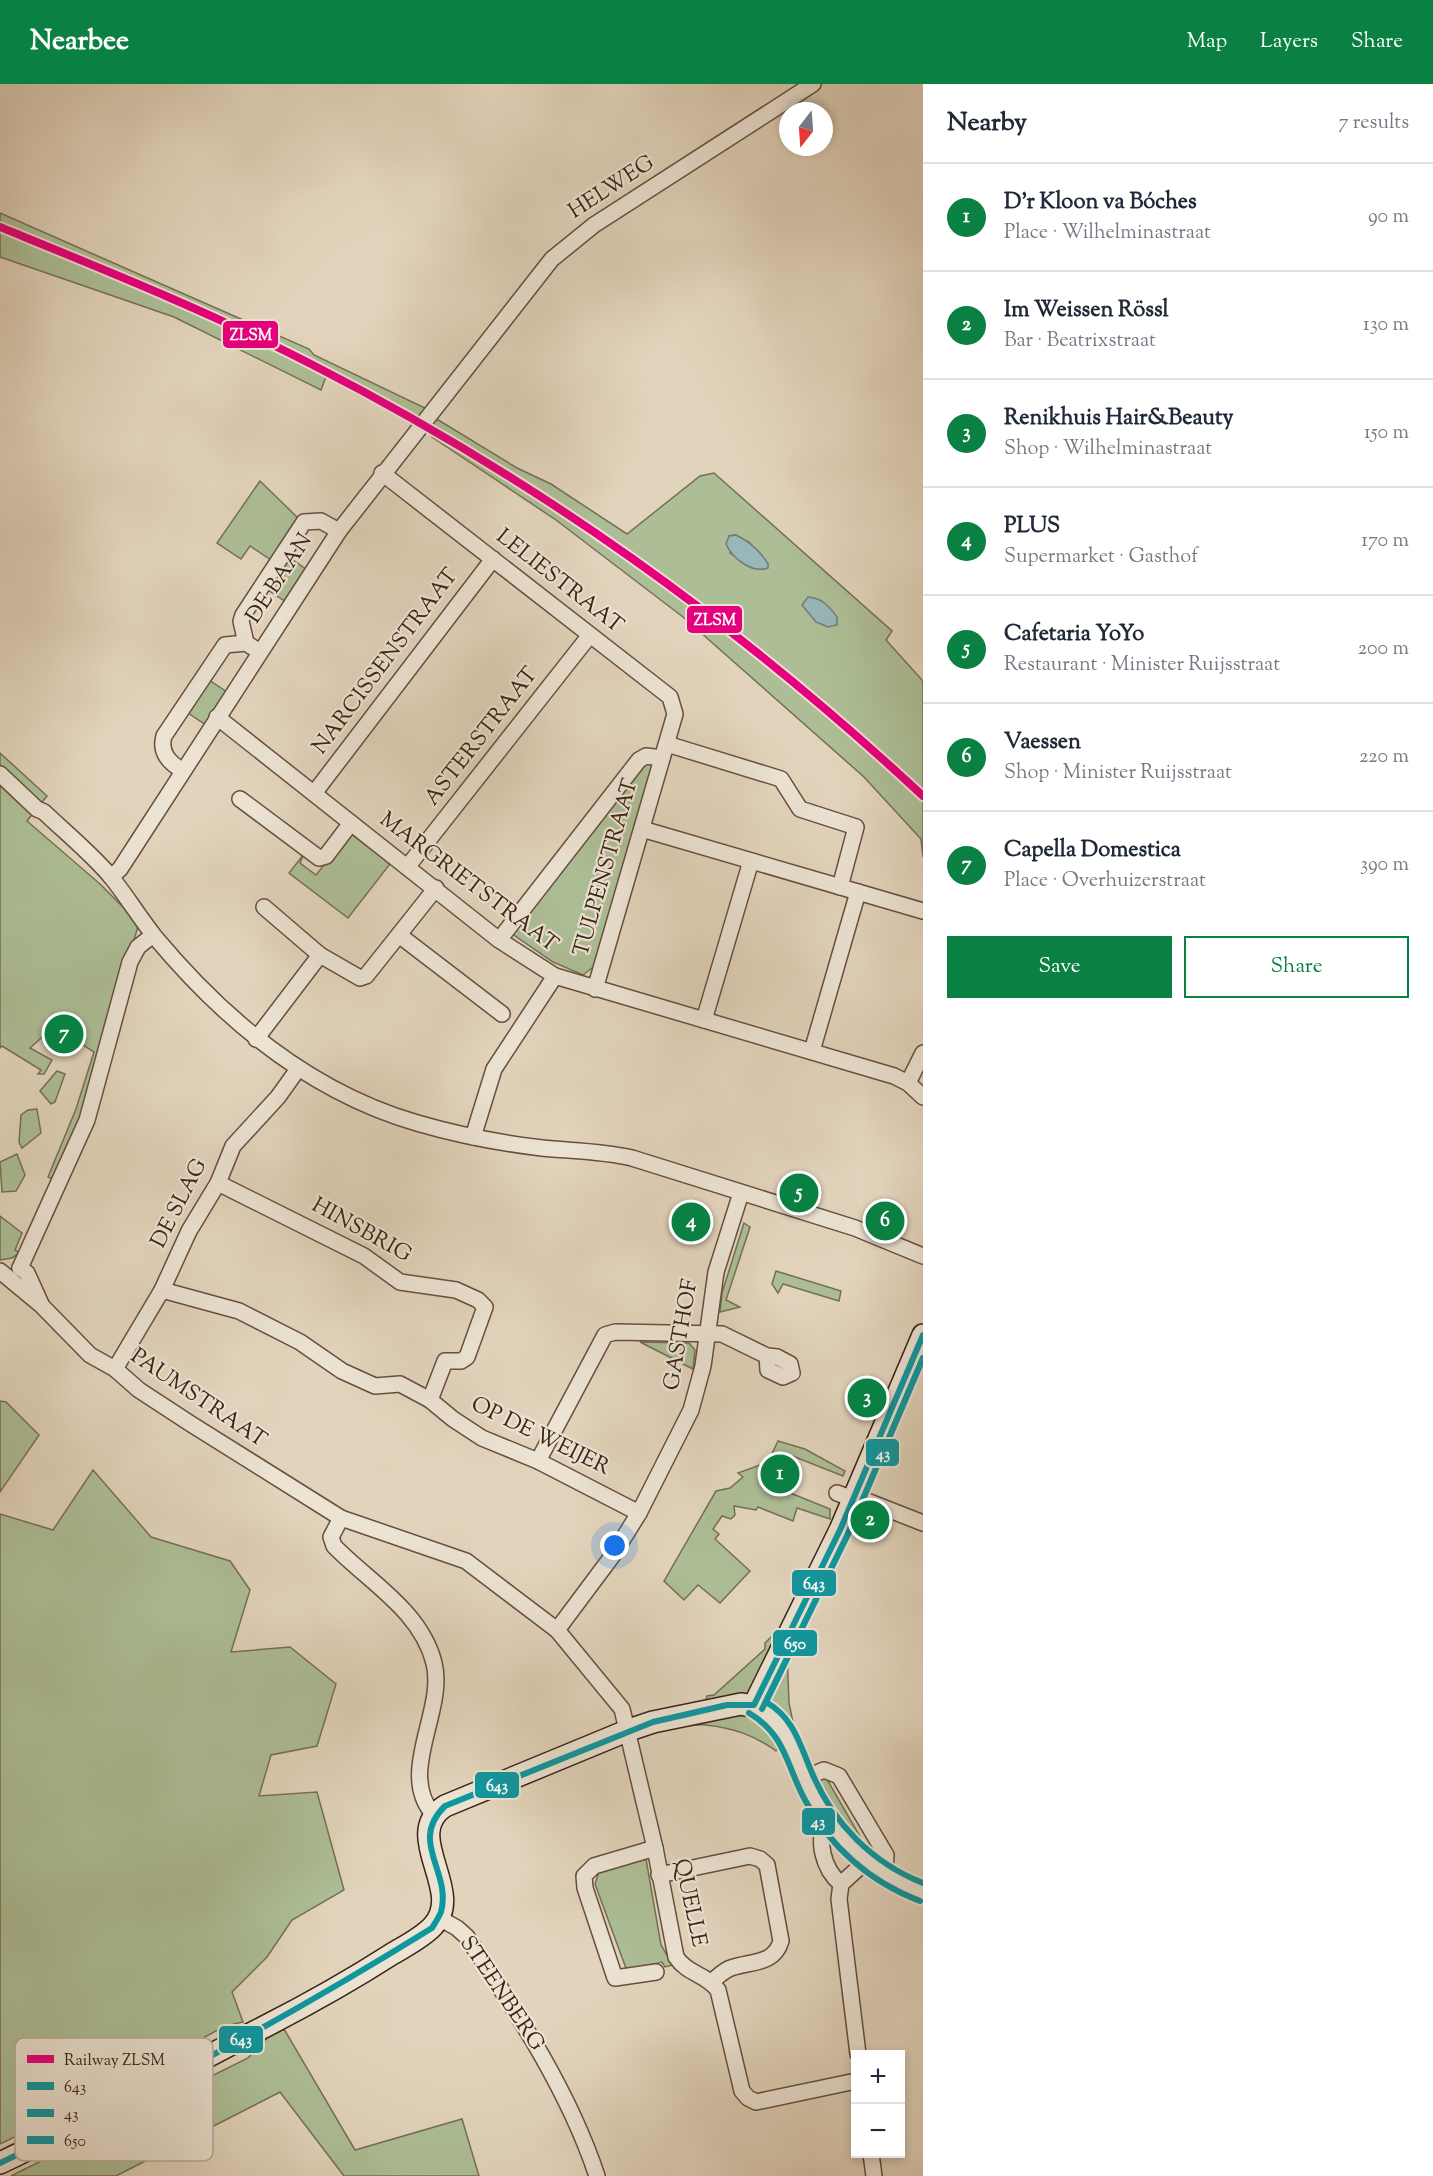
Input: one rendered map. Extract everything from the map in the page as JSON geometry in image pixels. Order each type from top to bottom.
[{"type":"street","name":"HELWEG","points":[[468,367],[544,269],[566,246],[813,84]]},
{"type":"street","name":"DE BAAN","points":[[111,877],[120,869],[339,531],[382,473],[468,367]]},
{"type":"street","name":"LELIESTRAAT","points":[[382,473],[670,697],[675,714],[664,751]]},
{"type":"street","name":"DE BAAN","points":[[246,643],[241,621],[243,615],[304,522],[321,521],[339,531]]},
{"type":"street","name":"NARCISSENSTRAAT","points":[[315,792],[493,559]]},
{"type":"street","name":"ASTERSTRAAT","points":[[408,866],[590,635]]},
{"type":"street","name":"DE BAAN","points":[[183,771],[170,763],[166,757],[163,746],[164,736],[225,645],[246,643],[260,652]]},
{"type":"street","name":"MARGRIETSTRAAT","points":[[217,717],[315,792],[499,940],[555,976],[894,1076],[908,1083],[923,1097]]},
{"type":"street","name":"TULPENSTRAAT","points":[[596,989],[664,751]]},
{"type":"street","name":"TULPENSTRAAT","points":[[499,940],[639,760],[664,751]]},
{"type":"street","points":[[664,751],[782,779],[800,809],[856,827],[840,887]]},
{"type":"street","points":[[0,774],[37,809],[44,812],[111,877],[153,935],[195,984],[256,1039],[298,1069],[329,1087],[389,1113],[473,1137],[542,1148],[605,1152],[685,1174],[855,1228],[923,1256]]},
{"type":"street","points":[[240,799],[319,858],[326,856],[351,823]]},
{"type":"street","points":[[642,829],[923,911]]},
{"type":"street","points":[[704,1020],[751,861]]},
{"type":"street","points":[[264,907],[320,955],[360,978],[366,976],[436,888]]},
{"type":"street","points":[[812,1051],[858,892]]},
{"type":"street","points":[[0,1270],[20,1268],[87,1120],[130,962],[138,947],[153,935]]},
{"type":"street","points":[[399,935],[502,1014]]},
{"type":"street","points":[[256,1039],[320,955]]},
{"type":"street","points":[[473,1137],[494,1069],[555,976]]},
{"type":"street","points":[[908,1083],[923,1053]]},
{"type":"street","name":"DE SLAG","points":[[115,1369],[162,1290],[189,1231],[218,1183],[233,1146],[278,1097],[298,1069]]},
{"type":"street","name":"HINSBRIG","points":[[218,1183],[364,1256],[400,1282],[456,1290],[478,1300],[485,1307],[466,1357],[461,1361],[445,1361],[430,1400]]},
{"type":"street","name":"GASTHOF","points":[[557,1630],[613,1555],[639,1512],[691,1410],[703,1366],[716,1272],[741,1193]]},
{"type":"street","name":"PAUMSTRAAT","points":[[20,1268],[27,1274],[41,1305]]},
{"type":"street","name":"PAUMSTRAAT","points":[[0,1270],[41,1305],[79,1345],[101,1362],[115,1369],[148,1396],[341,1518],[466,1562],[557,1630]]},
{"type":"street","name":"OP DE WEIJER","points":[[162,1290],[238,1311],[300,1341],[342,1371],[375,1386],[400,1384],[430,1400],[482,1438],[538,1461],[639,1512]]},
{"type":"street","points":[[538,1461],[605,1335],[615,1332],[728,1336],[767,1356]]},
{"type":"street","points":[[754,1705],[848,1496],[920,1349]]},
{"type":"street","points":[[848,1496],[923,1523]]},
{"type":"street","points":[[341,1518],[331,1537],[334,1546],[387,1592],[421,1632],[434,1662],[436,1679],[422,1758],[421,1786],[424,1803],[433,1814],[445,1806],[629,1730],[727,1705],[754,1705],[772,1715],[785,1728],[805,1778],[829,1820],[865,1862],[902,1885],[923,1893]]},
{"type":"street","name":"QUELLE","points":[[557,1630],[622,1709],[629,1730],[655,1848],[676,1957],[690,1971],[712,1982]]},
{"type":"street","points":[[805,1778],[824,1770],[839,1776],[885,1855],[885,1875]]},
{"type":"street","name":"STEENBERG","points":[[433,1814],[428,1832],[444,1902],[440,1918],[457,1928],[466,1937],[528,2030],[577,2122],[597,2176]]},
{"type":"street","points":[[829,1820],[821,1834],[821,1843],[831,1876],[841,1884]]},
{"type":"street","points":[[655,1848],[594,1866],[584,1876],[585,1888],[615,1978],[656,1972]]},
{"type":"street","points":[[659,1875],[750,1856],[760,1859],[767,1865],[781,1941],[778,1952],[766,1960],[728,1968],[712,1982],[718,1990],[742,2091],[748,2098],[756,2102],[851,2082]]},
{"type":"street","points":[[857,2050],[839,1899],[841,1884],[865,1862]]},
{"type":"street","points":[[213,2054],[322,1996],[417,1938],[432,1928],[440,1918]]},
{"type":"street","points":[[0,2163],[15,2156]]},
{"type":"street","points":[[872,2158],[874,2176]]},
{"type":"green space","points":[[0,213],[309,349],[314,355],[427,409],[417,421],[327,374],[321,390],[174,317],[0,257]]},
{"type":"green space","points":[[435,418],[517,468],[551,484],[627,534],[700,476],[714,473],[892,631],[886,640],[923,681],[923,857],[921,839],[864,777],[683,617],[556,520],[432,437],[428,427]],"holes":[[[735,535],[749,542],[768,564],[751,567],[730,553],[729,536]]]},
{"type":"green space","points":[[260,481],[298,518],[271,560],[250,546],[241,559],[217,543]]},
{"type":"green space","points":[[289,557],[307,570],[286,602],[268,590]]},
{"type":"green space","points":[[209,680],[227,692],[206,725],[188,713]]},
{"type":"green space","points":[[0,753],[47,796],[27,821],[100,884],[139,923],[80,1123],[54,1180],[48,1177],[76,1109],[94,1052],[69,1036],[71,1032],[57,1024],[30,1048],[52,1060],[44,1074],[38,1074],[41,1070],[2,1046],[0,1048]]},
{"type":"green space","points":[[642,763],[654,763],[595,969],[592,968],[583,975],[553,962],[511,933]]},
{"type":"green space","points":[[350,833],[390,864],[348,918],[289,873],[304,854],[300,863],[316,875]]},
{"type":"green space","points":[[57,1071],[65,1074],[55,1102],[51,1104],[40,1091]]},
{"type":"green space","points":[[37,1109],[41,1133],[22,1148],[19,1142],[21,1115],[28,1110]]},
{"type":"green space","points":[[17,1154],[25,1175],[16,1191],[2,1192],[0,1162]]},
{"type":"green space","points":[[0,1216],[22,1233],[15,1250],[20,1253],[12,1258],[0,1260]]},
{"type":"green space","points":[[744,1223],[750,1227],[726,1300],[740,1307],[720,1312],[722,1293]]},
{"type":"green space","points":[[776,1271],[841,1291],[839,1301],[783,1284],[778,1293],[772,1284]]},
{"type":"green space","points":[[640,1342],[689,1343],[695,1350],[693,1369]]},
{"type":"green space","points":[[0,1401],[6,1402],[39,1435],[0,1492]]},
{"type":"green space","points":[[778,1441],[805,1449],[845,1471],[843,1476],[790,1455],[778,1488],[830,1509],[830,1519],[797,1508],[793,1521],[758,1507],[756,1510],[734,1506],[735,1515],[731,1519],[722,1516],[713,1529],[719,1534],[715,1539],[750,1571],[720,1603],[698,1585],[684,1600],[664,1581],[716,1491],[730,1488],[743,1477],[738,1473],[768,1462]]},
{"type":"green space","points":[[93,1470],[151,1537],[230,1561],[250,1590],[231,1652],[290,1647],[336,1684],[317,1746],[271,1755],[259,1796],[317,1792],[344,1890],[292,1920],[267,1957],[232,1992],[243,2022],[225,2026],[203,2038],[15,2038],[15,2137],[0,2144],[0,1514],[53,1530]]},
{"type":"green space","points":[[772,1636],[777,1637],[751,1691],[746,1695],[705,1702],[707,1696],[714,1695],[765,1649],[765,1643]]},
{"type":"green space","points":[[787,1650],[789,1703],[794,1727],[768,1698]]},
{"type":"green space","points":[[726,1713],[754,1714],[782,1741],[776,1751],[734,1730],[706,1725],[684,1725]]},
{"type":"green space","points":[[824,1777],[836,1780],[828,1781],[869,1852],[881,1856],[879,1858],[861,1848],[844,1828],[819,1787]]},
{"type":"green space","points":[[646,1859],[661,1945],[673,1965],[665,1967],[662,1962],[627,1971],[595,1884],[599,1872]]},
{"type":"green space","points":[[284,2029],[355,2150],[462,2119],[479,2176],[344,2176],[280,2092],[213,2126],[213,2075],[248,2058],[269,2036]]},
{"type":"green space","points":[[41,2161],[145,2161],[116,2176],[11,2176]]},
{"type":"water","points":[[736,535],[758,551],[768,564],[768,568],[749,567],[733,554],[726,544],[729,536]]},
{"type":"water","points":[[808,597],[817,599],[828,606],[837,617],[837,625],[828,627],[816,622],[802,605]]},
{"type":"rail line","name":"ZLSM","points":[[0,227],[157,292],[273,345],[395,409],[476,456],[555,506],[707,614],[781,672],[923,796]]},
{"type":"transit line","name":"643","points":[[213,2055],[432,1928],[441,1912],[443,1897],[430,1845],[430,1832],[435,1819],[445,1806],[653,1722],[727,1705],[754,1705],[840,1530],[923,1335]]},
{"type":"transit line","name":"43","points":[[762,1709],[848,1534],[923,1358]]},
{"type":"transit line","name":"650","points":[[923,1358],[848,1534],[766,1702],[776,1708],[790,1724],[821,1791],[843,1825],[871,1853],[904,1875],[923,1883]]},
{"type":"transit line","name":"43","points":[[749,1713],[771,1731],[778,1741],[805,1800],[826,1833],[839,1848],[884,1884],[920,1901]]},
{"type":"transit line","name":"643","points":[[0,2163],[15,2156]]},
{"type":"place","name":"Capella Domestica","points":[[64,1034]]},
{"type":"place","name":"Cafetaria YoYo","points":[[799,1193]]},
{"type":"place","name":"Vaessen","points":[[885,1221]]},
{"type":"place","name":"PLUS","points":[[691,1222]]},
{"type":"place","name":"Renikhuis Hair&Beauty","points":[[867,1398]]},
{"type":"place","name":"D'r Kloon va Bóches","points":[[780,1474]]},
{"type":"place","name":"Im Weissen Rössl","points":[[870,1520]]}]
